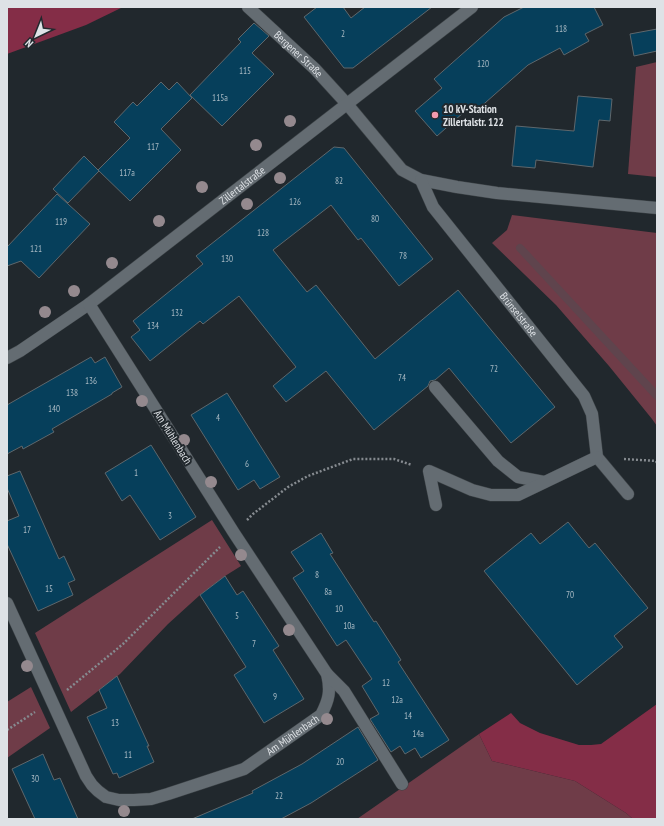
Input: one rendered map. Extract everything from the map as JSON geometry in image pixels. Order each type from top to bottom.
[{"type":"street","name":"Bergener Straße","points":[[248,7],[315,69],[346,104]]},
{"type":"street","name":"Zillertalstraße","points":[[7,358],[20,351],[89,304],[472,7]]},
{"type":"street","points":[[346,104],[402,170],[421,180],[497,193],[657,208]]},
{"type":"street","name":"Brünselstraße","points":[[421,180],[433,207],[584,396],[592,414],[597,457]]},
{"type":"street","name":"Am Mühlenbach","points":[[7,603],[86,776],[92,785],[106,797],[119,800],[151,799],[244,769],[321,715],[326,707],[329,696],[327,674],[234,533],[89,304]]},
{"type":"street","points":[[436,386],[498,461],[518,477],[544,482]]},
{"type":"street","points":[[429,471],[472,490],[491,495],[518,495],[597,457],[628,494]]},
{"type":"street","points":[[429,471],[436,506]]},
{"type":"street","points":[[327,674],[344,691],[402,784]]},
{"type":"path","points":[[597,457],[656,461],[657,463]]},
{"type":"path","points":[[7,730],[52,702],[123,644],[253,514],[288,487],[308,476],[353,459],[394,459],[429,471]]},
{"type":"shaded area","points":[[7,7],[123,7],[86,25],[7,54]]},
{"type":"shaded area","points":[[657,62],[657,177],[628,174],[636,67]]},
{"type":"shaded area","points":[[512,215],[657,233],[657,426],[609,366],[556,305],[492,243],[507,230]]},
{"type":"shaded area","points":[[212,520],[241,566],[200,595],[168,624],[120,674],[71,712],[35,633]]},
{"type":"shaded area","points":[[31,687],[50,728],[7,758],[7,702]]},
{"type":"shaded area","points":[[657,704],[657,819],[633,819],[575,781],[492,761],[479,734],[511,713],[520,723],[540,733],[579,745],[601,744]]},
{"type":"shaded area","points":[[479,734],[492,761],[575,781],[633,819],[357,819]]},
{"type":"building","points":[[317,7],[343,7],[351,18],[365,7],[432,7],[353,68],[344,68],[304,17]]},
{"type":"building","points":[[524,7],[594,7],[603,25],[585,34],[589,41],[564,55],[560,48],[528,65],[477,110],[472,105],[437,136],[415,111],[442,88],[434,79],[504,17]]},
{"type":"building","points":[[254,23],[269,36],[252,53],[274,74],[222,126],[190,95],[241,42],[238,39]]},
{"type":"building","points":[[657,29],[657,51],[634,56],[630,34]]},
{"type":"building","points":[[161,82],[169,90],[177,82],[192,98],[161,129],[181,150],[130,201],[98,170],[130,138],[114,122],[133,102],[137,106]]},
{"type":"building","points":[[578,96],[612,99],[610,121],[599,120],[593,167],[536,160],[535,168],[512,166],[516,126],[574,131]]},
{"type":"building","points":[[334,147],[344,148],[433,259],[399,286],[361,238],[358,240],[331,205],[273,250],[307,292],[316,285],[375,359],[458,290],[555,407],[511,443],[449,368],[435,380],[430,381],[428,386],[374,430],[326,371],[286,402],[273,386],[296,367],[239,296],[203,324],[200,321],[150,361],[131,337],[140,330],[133,321],[203,264],[196,256]]},
{"type":"building","points":[[84,156],[99,171],[68,203],[53,189]]},
{"type":"building","points":[[57,194],[90,224],[39,278],[21,261],[7,266],[7,247]]},
{"type":"building","points":[[91,357],[95,363],[105,357],[122,387],[52,429],[54,432],[23,449],[22,446],[7,454],[7,405]]},
{"type":"building","points":[[227,393],[280,477],[260,489],[254,480],[238,490],[191,415]]},
{"type":"building","points":[[151,445],[196,517],[160,540],[130,495],[122,501],[105,473]]},
{"type":"building","points":[[20,471],[59,559],[64,556],[75,580],[68,583],[73,595],[38,611],[7,544],[7,521],[19,516],[7,488],[7,476]]},
{"type":"building","points":[[568,522],[589,548],[595,543],[648,608],[614,636],[623,647],[577,685],[484,571],[531,533],[540,544]]},
{"type":"building","points":[[321,533],[333,553],[330,554],[374,622],[376,621],[401,660],[398,662],[449,740],[421,758],[415,748],[405,754],[400,746],[391,752],[370,719],[379,714],[362,686],[372,679],[346,640],[337,646],[293,578],[304,571],[291,552]]},
{"type":"building","points":[[225,576],[237,595],[243,591],[279,646],[273,650],[304,699],[264,723],[234,675],[246,667],[200,595]]},
{"type":"building","points":[[117,676],[149,746],[147,746],[154,762],[119,778],[117,773],[113,774],[87,717],[107,708],[99,690]]},
{"type":"building","points":[[358,727],[378,760],[311,803],[281,819],[192,819],[253,793],[252,791],[302,764]]},
{"type":"building","points":[[43,754],[54,780],[60,778],[78,819],[35,819],[12,769]]},
{"type":"waterway","points":[[520,248],[657,396]]},
{"type":"place","name":"10 kV-Station Zillertalstr. 122","points":[[435,115]]}]
